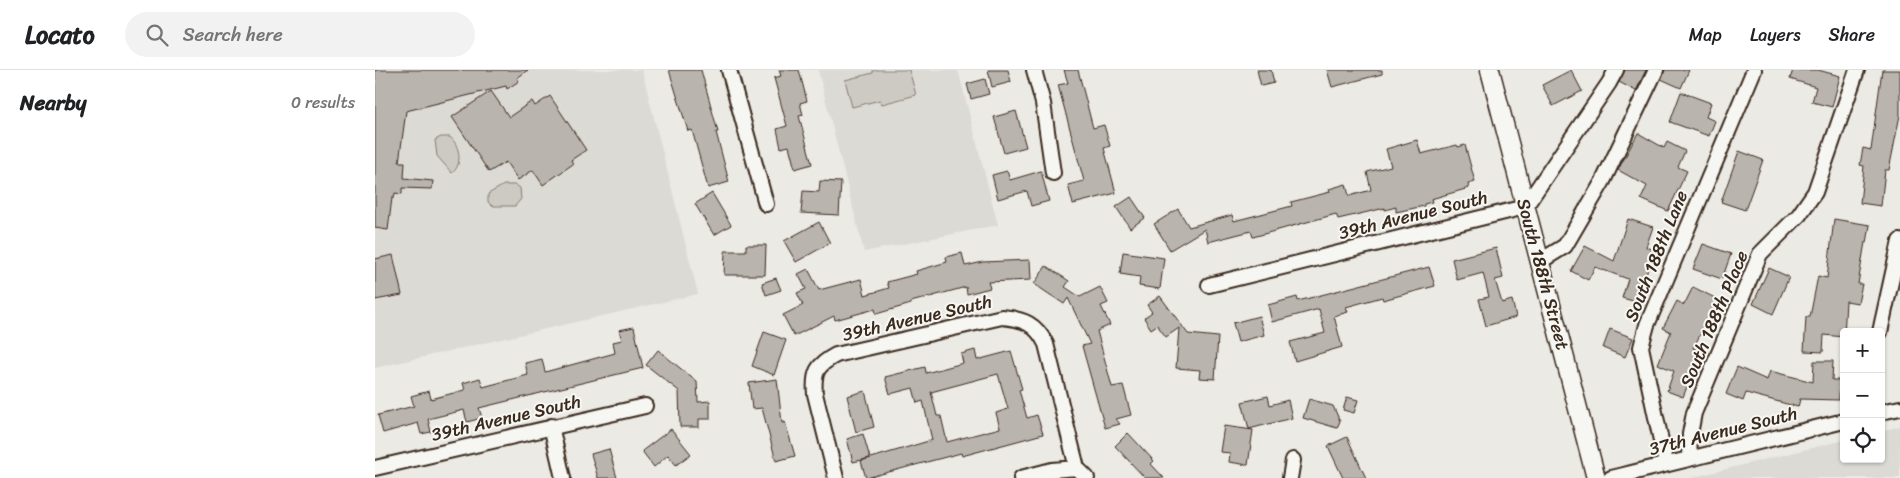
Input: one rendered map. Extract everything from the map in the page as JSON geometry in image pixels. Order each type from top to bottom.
[{"type":"main road","name":"South 188th Street","points":[[1490,70],[1596,478]]},
{"type":"street","points":[[729,70],[765,204]]},
{"type":"street","points":[[1035,70],[1043,103],[1053,173]]},
{"type":"street","points":[[1525,207],[1609,84],[1616,70]]},
{"type":"street","points":[[1539,262],[1565,246],[1603,181],[1656,70]]},
{"type":"street","name":"South 188th Lane","points":[[1666,464],[1641,347],[1651,316],[1754,70]]},
{"type":"street","name":"South 188th Place","points":[[1689,458],[1690,434],[1695,412],[1760,254],[1799,216],[1815,192],[1857,70]]},
{"type":"street","name":"39th Avenue South","points":[[1209,285],[1525,207]]},
{"type":"street","points":[[1881,328],[1900,241]]},
{"type":"street","name":"39th Avenue South","points":[[836,478],[815,394],[816,371],[825,361],[836,355],[1002,317],[1017,318],[1032,325],[1040,333],[1046,344],[1077,468]]},
{"type":"street","name":"39th Avenue South","points":[[375,468],[551,426],[645,406]]},
{"type":"street","points":[[1885,411],[1900,408]]},
{"type":"street","name":"37th Avenue South","points":[[1611,478],[1840,422]]},
{"type":"street","points":[[551,426],[563,478]]},
{"type":"street","points":[[1290,478],[1293,460]]},
{"type":"street","points":[[1021,478],[1052,470],[1077,468],[1087,478]]},
{"type":"shaded area","points":[[375,70],[642,70],[698,294],[375,368]]},
{"type":"shaded area","points":[[818,70],[958,70],[998,225],[864,252]]},
{"type":"shaded area","points":[[873,70],[909,70],[916,95],[882,104],[880,100],[852,107],[845,80],[873,73]]},
{"type":"shaded area","points":[[441,137],[450,137],[458,150],[458,165],[452,173],[437,156],[435,140]]},
{"type":"shaded area","points":[[504,185],[516,185],[520,188],[521,199],[515,206],[492,206],[488,202],[488,194]]},
{"type":"shaded area","points":[[1900,426],[1900,478],[1690,478],[1840,441],[1840,463],[1885,463],[1885,430]]},
{"type":"building","points":[[375,70],[528,70],[517,78],[519,81],[507,89],[506,86],[406,111],[399,162],[405,162],[404,178],[433,181],[432,189],[402,188],[402,194],[395,193],[394,198],[392,198],[388,230],[375,228]]},
{"type":"building","points":[[669,70],[701,70],[729,182],[708,188],[692,130],[688,131]]},
{"type":"building","points":[[779,70],[799,70],[807,101],[800,103],[803,115],[799,116],[812,164],[795,169],[789,146],[781,148],[777,129],[787,126],[774,78],[781,76]]},
{"type":"building","points":[[988,70],[1008,70],[1011,82],[992,87]]},
{"type":"building","points":[[1064,70],[1078,70],[1093,128],[1104,125],[1110,146],[1104,148],[1116,193],[1073,204],[1068,185],[1084,181],[1058,85],[1068,83]]},
{"type":"building","points":[[1257,70],[1271,70],[1274,83],[1261,86]]},
{"type":"building","points":[[1327,70],[1382,70],[1382,74],[1332,87]]},
{"type":"building","points":[[1571,70],[1582,91],[1553,106],[1542,85]]},
{"type":"building","points":[[1625,70],[1646,70],[1636,91],[1619,82]]},
{"type":"building","points":[[1665,70],[1689,70],[1681,88],[1661,79]]},
{"type":"building","points":[[1793,70],[1818,70],[1840,76],[1832,107],[1812,102],[1816,87],[1790,79]]},
{"type":"building","points":[[1882,70],[1900,70],[1900,115],[1889,170],[1885,170],[1881,206],[1860,203],[1864,166],[1860,165],[1863,148],[1871,150]]},
{"type":"building","points":[[985,79],[989,94],[971,99],[967,84]]},
{"type":"building","points":[[491,91],[509,117],[532,101],[535,106],[550,96],[586,150],[571,160],[573,164],[543,185],[533,170],[518,180],[506,162],[489,172],[452,117]]},
{"type":"building","points":[[1681,92],[1711,103],[1706,117],[1715,121],[1709,136],[1670,122]]},
{"type":"building","points":[[1016,111],[1026,147],[1004,153],[994,117]]},
{"type":"building","points":[[1638,133],[1664,148],[1667,142],[1685,151],[1678,167],[1687,171],[1668,211],[1641,199],[1647,186],[1618,170]]},
{"type":"building","points":[[1417,140],[1421,154],[1457,145],[1458,147],[1465,145],[1475,182],[1468,184],[1469,188],[1431,199],[1432,202],[1424,204],[1424,206],[1396,212],[1396,207],[1385,210],[1385,208],[1338,219],[1336,214],[1253,237],[1251,231],[1208,242],[1205,229],[1170,250],[1154,224],[1178,209],[1189,227],[1232,215],[1234,221],[1292,206],[1291,202],[1330,192],[1329,189],[1346,184],[1349,196],[1371,190],[1367,172],[1391,166],[1386,149]]},
{"type":"building","points":[[1739,151],[1763,160],[1745,210],[1721,202]]},
{"type":"building","points":[[1007,171],[1010,180],[1041,171],[1049,201],[1031,206],[1027,191],[998,199],[992,175]]},
{"type":"building","points":[[820,181],[841,182],[839,215],[801,213],[803,191],[819,192]]},
{"type":"building","points":[[712,193],[731,225],[714,235],[695,204]]},
{"type":"building","points":[[1131,197],[1145,218],[1130,228],[1116,207]]},
{"type":"building","points":[[1628,219],[1653,227],[1646,247],[1654,250],[1637,302],[1622,298],[1628,279],[1595,267],[1588,280],[1571,271],[1585,246],[1614,261]]},
{"type":"building","points":[[1834,219],[1870,225],[1867,243],[1865,242],[1858,284],[1862,284],[1858,303],[1846,301],[1844,328],[1840,328],[1840,337],[1824,335],[1823,352],[1804,351],[1806,317],[1810,317],[1818,276],[1827,278]]},
{"type":"building","points":[[819,222],[830,243],[796,262],[784,241]]},
{"type":"building","points":[[1703,244],[1731,254],[1722,279],[1693,269]]},
{"type":"building","points":[[746,245],[766,245],[765,275],[724,275],[725,251],[746,251]]},
{"type":"building","points":[[1496,248],[1503,278],[1495,280],[1502,303],[1512,300],[1516,317],[1486,326],[1479,299],[1489,297],[1483,273],[1457,280],[1452,259]]},
{"type":"building","points":[[1123,252],[1164,258],[1160,289],[1139,286],[1140,277],[1120,274]]},
{"type":"building","points":[[962,253],[965,266],[983,262],[1030,260],[1031,280],[988,282],[990,288],[967,294],[966,287],[876,314],[875,309],[835,320],[834,316],[794,336],[783,315],[803,305],[797,293],[806,289],[798,274],[808,269],[819,290],[861,279],[865,295],[889,288],[887,282],[917,274],[916,271],[947,262],[946,257]]},
{"type":"building","points":[[393,255],[402,295],[375,300],[375,259]]},
{"type":"building","points":[[1046,266],[1069,281],[1065,287],[1080,297],[1100,287],[1108,303],[1101,306],[1110,325],[1097,331],[1112,387],[1123,385],[1131,415],[1116,419],[1120,424],[1105,428],[1082,346],[1090,344],[1068,298],[1064,304],[1034,284]]},
{"type":"building","points":[[1429,267],[1435,286],[1383,300],[1382,297],[1346,307],[1348,312],[1334,316],[1342,347],[1295,361],[1290,342],[1325,333],[1319,309],[1272,322],[1268,305],[1297,297],[1298,301]]},
{"type":"building","points":[[1769,268],[1789,277],[1773,314],[1753,304]]},
{"type":"building","points":[[776,278],[781,290],[766,295],[762,283]]},
{"type":"building","points":[[1693,287],[1719,300],[1693,348],[1701,351],[1683,397],[1667,391],[1674,371],[1658,364],[1671,332],[1663,328],[1677,301],[1684,305]]},
{"type":"building","points":[[1160,296],[1188,334],[1218,337],[1215,379],[1199,378],[1200,370],[1176,368],[1179,328],[1166,337],[1157,325],[1151,329],[1144,318],[1152,312],[1147,305]]},
{"type":"building","points":[[1259,316],[1264,335],[1238,342],[1233,323]]},
{"type":"building","points":[[634,327],[643,368],[479,408],[482,418],[467,422],[464,410],[428,419],[431,432],[421,434],[418,423],[383,433],[378,415],[414,406],[411,396],[429,391],[431,399],[465,390],[463,383],[480,378],[483,387],[528,375],[525,363],[542,359],[545,372],[615,353],[613,342],[622,340],[619,330]]},
{"type":"building","points":[[1610,329],[1633,338],[1625,357],[1603,348]]},
{"type":"building","points":[[764,332],[786,340],[774,375],[752,366]]},
{"type":"building","points":[[658,350],[697,382],[698,402],[710,401],[710,419],[699,419],[699,427],[680,427],[679,391],[646,365]]},
{"type":"building","points":[[975,350],[977,360],[1011,351],[1022,389],[1019,390],[1027,418],[1037,415],[1043,434],[962,456],[961,453],[866,478],[861,461],[932,440],[923,401],[917,403],[913,388],[890,394],[885,377],[925,367],[926,373],[963,363],[961,354]],"holes":[[[998,374],[1008,409],[996,413],[1000,428],[947,442],[941,416],[937,416],[931,392]]]},
{"type":"building","points":[[1814,361],[1833,361],[1832,380],[1840,380],[1839,400],[1800,399],[1798,407],[1746,393],[1743,401],[1726,394],[1737,367],[1767,380],[1770,371],[1813,382]]},
{"type":"building","points":[[777,379],[782,423],[785,422],[795,456],[776,461],[762,408],[752,409],[749,383]]},
{"type":"building","points":[[865,391],[874,427],[856,432],[847,396]]},
{"type":"building","points":[[1268,396],[1270,405],[1288,400],[1292,418],[1249,429],[1242,402]]},
{"type":"building","points":[[1347,397],[1358,400],[1354,413],[1343,410]]},
{"type":"building","points":[[1309,399],[1333,406],[1340,421],[1337,428],[1303,418]]},
{"type":"building","points":[[1224,426],[1253,430],[1248,465],[1229,462],[1230,453],[1220,452]]},
{"type":"building","points":[[671,429],[691,454],[676,465],[668,455],[654,467],[642,451]]},
{"type":"building","points":[[1128,433],[1154,461],[1151,464],[1164,478],[1145,478],[1115,446]]},
{"type":"building","points":[[863,434],[870,458],[853,462],[847,439]]},
{"type":"building","points":[[1347,437],[1366,478],[1343,478],[1328,446]]},
{"type":"building","points":[[609,449],[617,478],[598,478],[591,454]]}]
